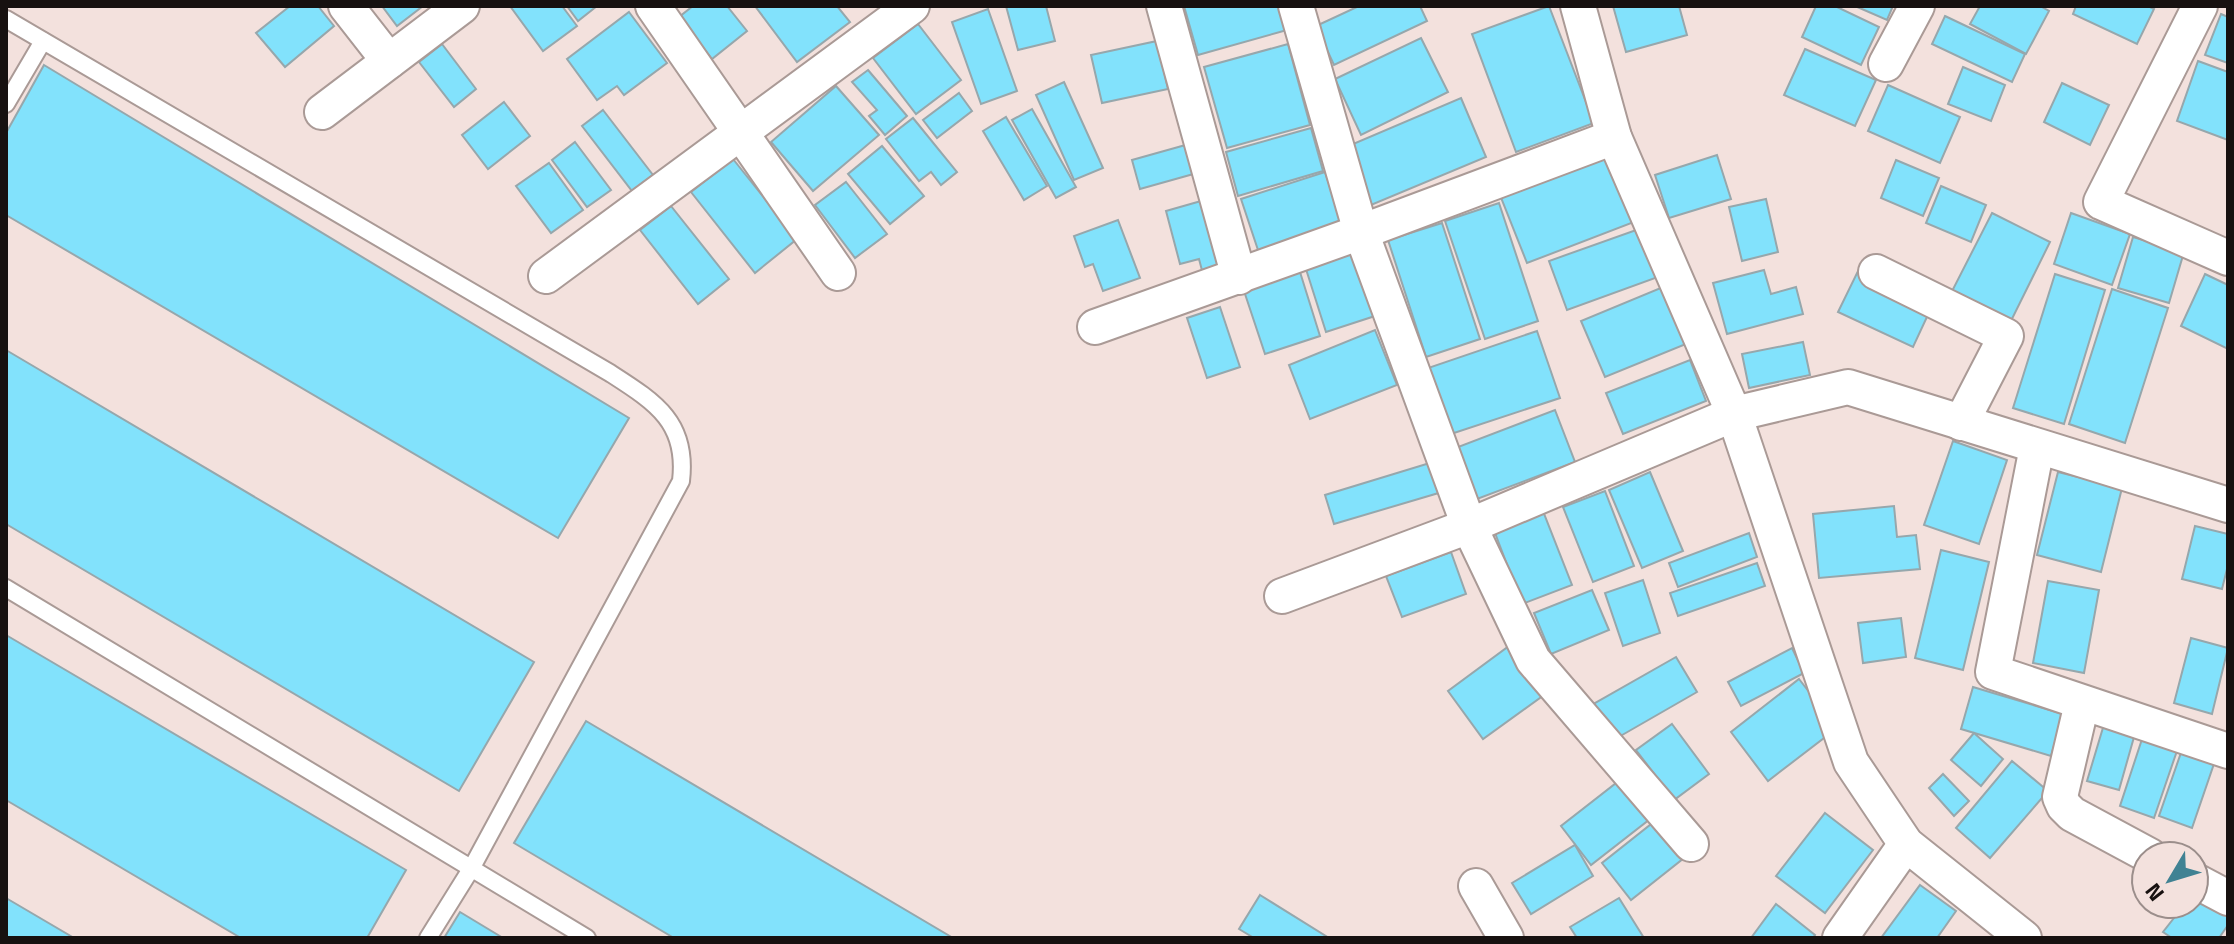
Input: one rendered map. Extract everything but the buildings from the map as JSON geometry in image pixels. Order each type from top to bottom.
[{"type":"street","points":[[346,6],[389,61]]},
{"type":"street","points":[[322,112],[462,6]]},
{"type":"street","points":[[653,6],[838,273]]},
{"type":"street","points":[[546,276],[912,6]]},
{"type":"street","points":[[1164,6],[1239,277]]},
{"type":"street","points":[[1296,6],[1361,232],[1469,526],[1533,660],[1691,844]]},
{"type":"street","points":[[1578,6],[1614,137],[1734,414],[1851,762],[1906,844],[2024,938]]},
{"type":"street","points":[[1886,64],[1917,6]]},
{"type":"street","points":[[2200,6],[2101,202],[2228,258]]},
{"type":"street","points":[[1095,327],[1239,277],[1614,137]]},
{"type":"street","points":[[1876,272],[2006,336],[1961,423]]},
{"type":"street","points":[[1282,596],[1469,526],[1734,414],[1848,387],[2228,505]]},
{"type":"street","points":[[2037,447],[1993,672],[2228,751]]},
{"type":"street","points":[[2082,703],[2060,797],[2072,814],[2130,845]]},
{"type":"street","points":[[1840,938],[1906,844]]},
{"type":"street","points":[[1476,886],[1506,938]]},
{"type":"street","points":[[2210,888],[2228,898]]},
{"type":"lane","points":[[6,19],[610,373],[646,396],[666,415],[678,434],[684,458],[681,481],[471,869],[428,938]]},
{"type":"lane","points":[[6,104],[43,41]]},
{"type":"lane","points":[[6,588],[587,938]]}]
